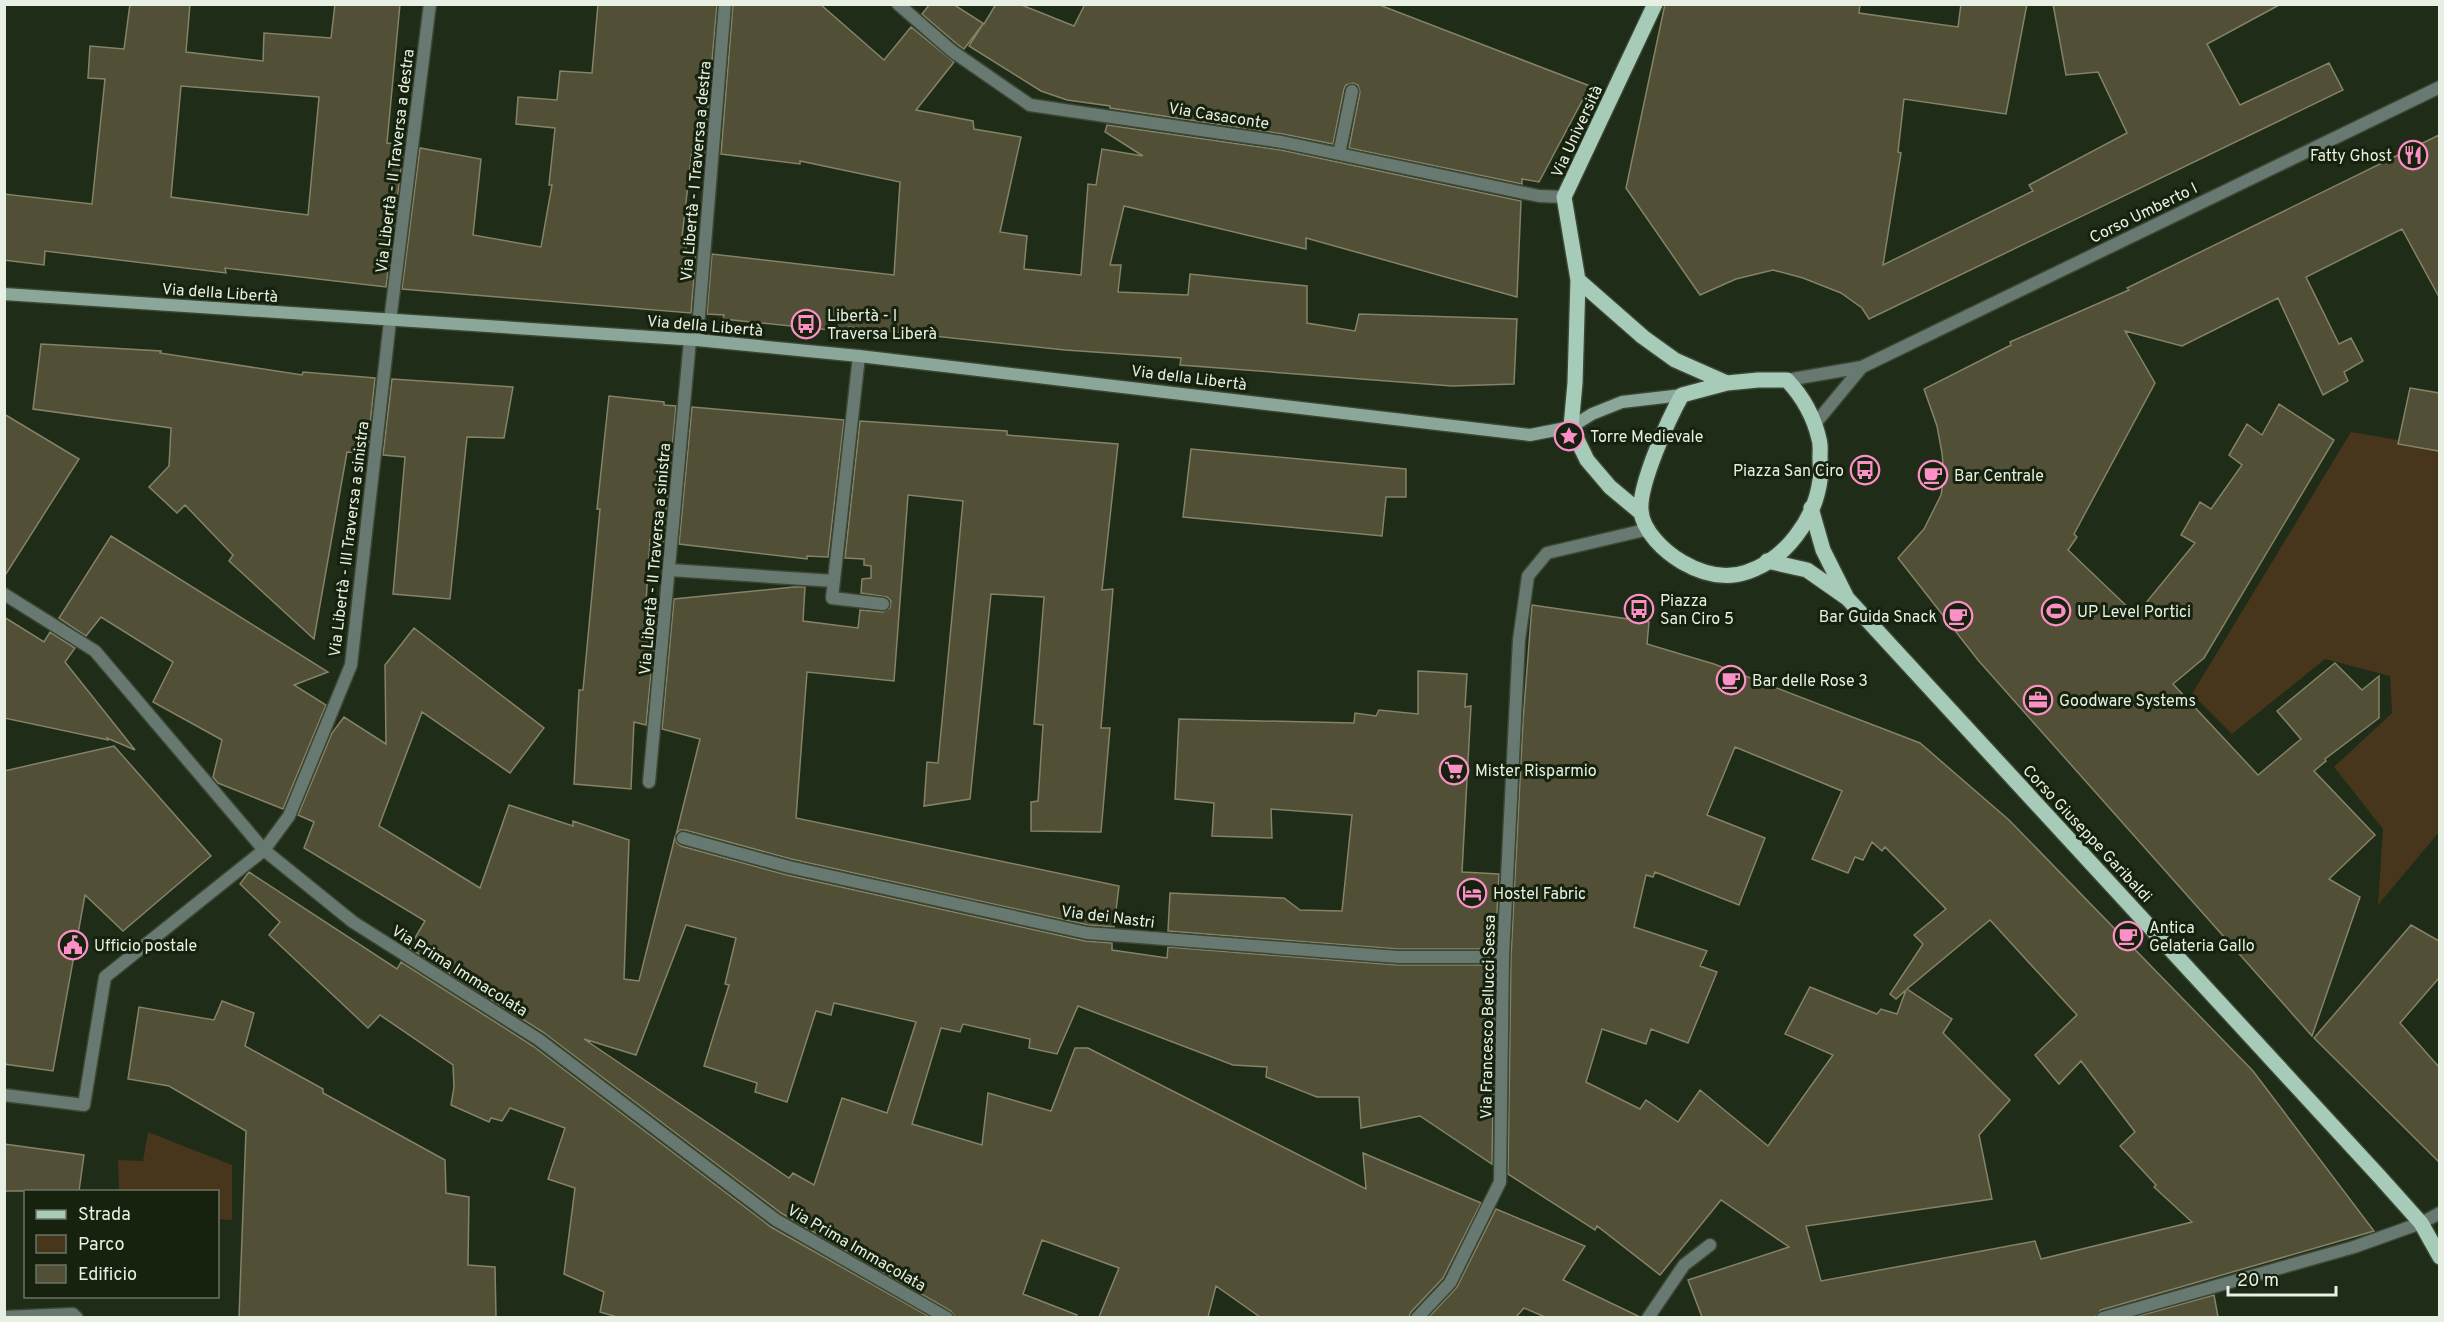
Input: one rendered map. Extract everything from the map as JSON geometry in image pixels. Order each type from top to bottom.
[{"type":"main road","name":"Via Università","points":[[1570,427],[1575,383],[1578,279],[1564,197],[1655,4]]},
{"type":"main road","points":[[1578,279],[1643,337],[1675,360],[1727,383]]},
{"type":"main road","points":[[1570,427],[1587,459],[1610,487],[1640,512],[1649,529],[1667,552],[1698,571],[1720,576],[1747,573],[1788,545],[1803,527],[1820,480],[1820,440],[1802,396],[1787,380],[1727,383],[1682,395],[1672,412],[1647,476],[1640,512]]},
{"type":"main road","name":"Corso Giuseppe Garibaldi","points":[[1811,508],[1823,550],[1847,598]]},
{"type":"main road","name":"Corso Giuseppe Garibaldi","points":[[1767,561],[1807,570],[1847,598],[2421,1223],[2439,1257]]},
{"type":"street","name":"Via Libertà - II Traversa a destra","points":[[390,321],[430,4]]},
{"type":"street","name":"Via Libertà - I Traversa a destra","points":[[693,340],[725,4]]},
{"type":"street","name":"Via Casaconte","points":[[898,4],[952,51],[1030,105],[1282,142],[1539,196],[1564,197]]},
{"type":"street","name":"Corso Umberto I","points":[[1787,380],[1862,368],[2439,87]]},
{"type":"street","points":[[1339,154],[1352,91]]},
{"type":"street","name":"Via della Libertà","points":[[4,294],[693,340],[859,356],[1472,426],[1530,435],[1570,427],[1592,414],[1622,402],[1682,395]]},
{"type":"street","name":"Via Libertà - III Traversa a sinistra","points":[[4,1095],[84,1105],[105,977],[264,850],[289,816],[351,665],[390,321]]},
{"type":"street","name":"Via Libertà - II Traversa a sinistra","points":[[649,782],[693,340]]},
{"type":"street","points":[[859,356],[832,598],[883,604]]},
{"type":"street","name":"Corso Umberto I","points":[[1814,425],[1862,368]]},
{"type":"street","name":"Via Francesco Bellucci Sessa","points":[[1418,1317],[1450,1283],[1500,1182],[1503,957],[1519,640],[1528,576],[1547,553],[1649,529]]},
{"type":"street","points":[[670,570],[834,581]]},
{"type":"street","name":"Via Prima Immacolata","points":[[4,594],[95,651],[264,850],[353,922],[538,1039],[776,1220],[947,1317]]},
{"type":"street","name":"Via dei Nastri","points":[[683,838],[789,867],[1087,933],[1398,957],[1503,957]]},
{"type":"street","points":[[2103,1317],[2354,1247],[2421,1223],[2439,1213]]},
{"type":"street","points":[[1648,1317],[1684,1264],[1710,1245]]},
{"type":"street","points":[[4,1317],[75,1316]]},
{"type":"green space","points":[[2351,432],[2439,447],[2439,832],[2378,905],[2383,829],[2334,767],[2392,713],[2390,676],[2325,659],[2232,734],[2192,694]]},
{"type":"green space","points":[[148,1132],[232,1165],[232,1220],[219,1219],[219,1190],[119,1190],[118,1160],[143,1161]]},
{"type":"building","points":[[130,4],[190,4],[186,52],[263,61],[264,33],[331,38],[335,4],[400,4],[387,143],[404,145],[386,287],[225,268],[226,273],[45,251],[44,265],[4,260],[4,194],[92,204],[105,79],[88,78],[90,46],[124,49]],"holes":[[[181,86],[319,97],[308,215],[171,197]]]},
{"type":"building","points":[[598,4],[717,4],[704,152],[692,150],[682,237],[687,237],[686,250],[696,252],[691,313],[402,289],[420,148],[481,159],[473,235],[541,247],[552,185],[549,185],[555,128],[516,124],[518,97],[557,100],[560,71],[592,73]]},
{"type":"building","points":[[733,4],[820,4],[884,60],[911,27],[954,62],[916,110],[973,121],[974,129],[1021,137],[1000,232],[1027,236],[1024,269],[1081,275],[1088,184],[1096,185],[1102,149],[1143,156],[1105,132],[1107,125],[1281,150],[1521,201],[1517,297],[1306,238],[1306,249],[1124,206],[1110,265],[1121,265],[1118,292],[1188,295],[1190,274],[1307,286],[1307,323],[1355,331],[1359,314],[1517,319],[1514,384],[1452,386],[1180,365],[1181,358],[1065,350],[849,327],[849,332],[723,319],[724,315],[707,314],[712,254],[894,275],[900,182],[800,161],[800,164],[721,154]]},
{"type":"building","points":[[930,4],[953,4],[984,24],[996,4],[1019,4],[1074,26],[1085,4],[1377,4],[1590,86],[1539,182],[1522,179],[1522,184],[1349,148],[1360,92],[1358,85],[1353,83],[1346,85],[1344,89],[1333,144],[1067,100],[1041,91],[969,46],[983,24],[964,49],[922,14]]},
{"type":"building","points":[[1665,4],[1860,4],[1859,13],[1958,27],[1961,4],[2027,4],[2006,114],[1904,99],[1898,152],[1901,153],[1883,265],[2033,191],[2029,185],[2127,133],[2098,72],[2066,75],[2053,4],[2281,4],[2207,44],[2240,105],[2329,63],[2343,90],[1869,319],[1862,308],[1841,293],[1803,278],[1773,270],[1736,279],[1700,295],[1626,188]]},
{"type":"building","points":[[2439,135],[2439,297],[2402,229],[2306,277],[2339,344],[2351,338],[2363,361],[2344,372],[2348,381],[2323,395],[2278,298],[2182,346],[2125,331],[2155,383],[2074,534],[2077,537],[2068,550],[2136,615],[2195,543],[2181,535],[2200,502],[2211,509],[2242,465],[2229,455],[2247,424],[2262,435],[2279,404],[2334,440],[2204,658],[2173,684],[2258,775],[2301,739],[2277,711],[2335,663],[2362,690],[2379,676],[2379,718],[2325,759],[2326,761],[2314,771],[2375,835],[2329,879],[2360,897],[2312,1036],[1978,660],[1898,558],[1924,529],[1941,495],[1944,475],[1942,453],[1937,426],[1924,389],[2011,345],[2010,342],[2129,290],[2127,288]]},
{"type":"building","points":[[41,344],[161,351],[160,353],[302,375],[303,372],[375,378],[367,453],[347,452],[314,639],[229,561],[233,555],[185,505],[177,513],[149,487],[169,466],[171,428],[33,409]]},
{"type":"building","points":[[392,379],[513,387],[504,438],[467,437],[450,599],[393,594],[405,457],[383,455]]},
{"type":"building","points":[[2410,388],[2439,393],[2439,451],[2398,444]]},
{"type":"building","points":[[609,396],[664,402],[664,405],[676,406],[663,542],[650,540],[646,602],[658,601],[646,725],[634,722],[631,789],[574,784],[579,690],[583,690],[600,509],[597,509]]},
{"type":"building","points":[[692,407],[844,420],[828,557],[807,556],[807,559],[679,544]]},
{"type":"building","points":[[4,414],[79,459],[4,577]]},
{"type":"building","points":[[860,421],[1007,431],[1007,435],[1118,444],[1102,590],[1113,589],[1101,728],[1110,728],[1101,832],[1031,831],[1031,802],[1038,801],[1043,725],[1034,724],[1044,597],[991,594],[970,799],[924,806],[927,762],[938,763],[963,501],[908,495],[894,681],[807,672],[796,818],[1119,886],[1114,927],[1088,925],[791,859],[685,830],[680,830],[676,835],[700,739],[662,729],[674,599],[805,587],[803,621],[858,628],[860,610],[883,612],[890,608],[891,601],[887,597],[861,593],[862,579],[871,578],[871,566],[864,565],[864,559],[845,558]]},
{"type":"building","points":[[1191,449],[1406,469],[1406,497],[1386,497],[1382,536],[1183,517]]},
{"type":"building","points":[[111,536],[328,672],[294,685],[326,705],[283,809],[218,783],[213,777],[222,740],[153,702],[173,662],[101,617],[86,636],[59,618]]},
{"type":"building","points":[[1532,605],[1649,622],[1647,644],[1714,664],[1920,743],[2009,820],[2253,1071],[2374,1231],[2101,1310],[2095,1317],[1702,1317],[1688,1280],[1789,1247],[1721,1200],[1660,1275],[1597,1226],[1595,1230],[1508,1174],[1511,957],[1523,721]],"holes":[[[1735,747],[1842,791],[1812,859],[1848,873],[1855,857],[1863,860],[1872,842],[1882,851],[1885,847],[1946,909],[1914,935],[1923,944],[1890,994],[1896,999],[1906,990],[1897,1014],[1881,1009],[1877,1014],[1810,987],[1785,1034],[1833,1055],[1768,1146],[1700,1090],[1678,1122],[1646,1100],[1640,1109],[1586,1082],[1602,1029],[1646,1044],[1651,1029],[1688,1043],[1717,972],[1700,966],[1707,951],[1634,927],[1646,875],[1653,877],[1655,872],[1739,905],[1765,838],[1707,815]],[[1990,920],[2077,1015],[2035,1055],[2059,1084],[2081,1061],[2135,1132],[2120,1146],[2156,1185],[2154,1187],[2192,1222],[2041,1259],[2035,1241],[1821,1281],[1806,1226],[1992,1199],[1979,1135],[2010,1100],[1943,1033],[1952,1019],[1907,989]]]},
{"type":"building","points":[[4,617],[44,642],[50,632],[75,648],[65,662],[135,750],[107,738],[108,740],[4,718]]},
{"type":"building","points":[[414,628],[544,728],[510,773],[422,712],[379,826],[480,888],[509,805],[573,826],[573,821],[629,840],[624,979],[639,981],[675,837],[681,846],[787,875],[1085,941],[1112,943],[1112,950],[1167,958],[1168,947],[1397,965],[1495,965],[1492,1164],[1420,1116],[1361,1128],[1359,1097],[1317,1097],[1266,1077],[1267,1067],[1233,1065],[1078,1006],[1057,1054],[1029,1048],[1030,1039],[963,1024],[960,1032],[941,1028],[912,1124],[982,1145],[988,1093],[1051,1111],[1075,1048],[1088,1048],[1366,1189],[1363,1153],[1481,1203],[1443,1278],[1409,1317],[1260,1317],[1216,1286],[1208,1317],[1099,1317],[1119,1268],[1042,1240],[1023,1294],[1077,1315],[1076,1317],[955,1317],[951,1311],[781,1213],[543,1032],[409,948],[425,921],[304,848],[314,822],[298,815],[332,733],[344,717],[386,744],[385,665]],"holes":[[[686,925],[736,938],[725,984],[729,985],[704,1066],[757,1083],[755,1092],[787,1102],[816,1011],[831,1015],[834,1003],[916,1022],[887,1113],[842,1098],[814,1185],[793,1173],[789,1178],[584,1039],[636,1055]]]},
{"type":"building","points":[[1418,671],[1467,674],[1465,707],[1471,706],[1462,872],[1499,874],[1495,949],[1398,949],[1168,931],[1170,893],[1284,898],[1300,910],[1342,911],[1352,815],[1271,809],[1272,838],[1212,836],[1214,803],[1175,799],[1179,719],[1354,723],[1355,713],[1376,716],[1379,710],[1418,714]]},
{"type":"building","points":[[114,746],[211,856],[123,931],[85,895],[53,1071],[4,1064],[4,771]]},
{"type":"building","points":[[249,872],[397,969],[401,962],[533,1046],[771,1227],[930,1317],[617,1317],[600,1312],[604,1292],[564,1274],[575,1188],[548,1179],[565,1128],[510,1108],[502,1121],[491,1118],[489,1122],[451,1105],[454,1087],[453,1065],[380,1015],[368,1028],[269,935],[280,922],[240,884]]},
{"type":"building","points":[[2411,925],[2439,941],[2439,978],[2400,1023],[2439,1067],[2439,1162],[2314,1038]]},
{"type":"building","points":[[222,1001],[254,1013],[245,1046],[323,1089],[323,1093],[445,1160],[446,1193],[469,1197],[468,1265],[495,1267],[496,1317],[239,1317],[246,1131],[169,1086],[128,1079],[139,1007],[214,1020]]},
{"type":"building","points":[[4,1144],[84,1155],[79,1190],[4,1191]]},
{"type":"building","points":[[1496,1209],[1585,1246],[1563,1280],[1640,1317],[1545,1317],[1524,1308],[1516,1317],[1429,1317],[1457,1287]]},
{"type":"building","points":[[2214,1295],[2218,1317],[2135,1317]]},
{"type":"place","name":"Fatty Ghost","points":[[2413,155]]},
{"type":"place","name":"Libertà - I Traversa Liberà","points":[[806,324]]},
{"type":"place","name":"Torre Medievale","points":[[1569,436]]},
{"type":"place","name":"Piazza San Ciro","points":[[1865,470]]},
{"type":"place","name":"Bar Centrale","points":[[1933,475]]},
{"type":"place","name":"Piazza San Ciro 5","points":[[1639,609]]},
{"type":"place","name":"UP Level Portici","points":[[2056,611]]},
{"type":"place","name":"Bar Guida Snack","points":[[1958,616]]},
{"type":"place","name":"Bar delle Rose 3","points":[[1731,680]]},
{"type":"place","name":"Goodware Systems","points":[[2038,700]]},
{"type":"place","name":"Mister Risparmio","points":[[1454,770]]},
{"type":"place","name":"Hostel Fabric","points":[[1472,893]]},
{"type":"place","name":"Antica Gelateria Gallo","points":[[2128,936]]},
{"type":"place","name":"Ufficio postale","points":[[73,945]]}]
